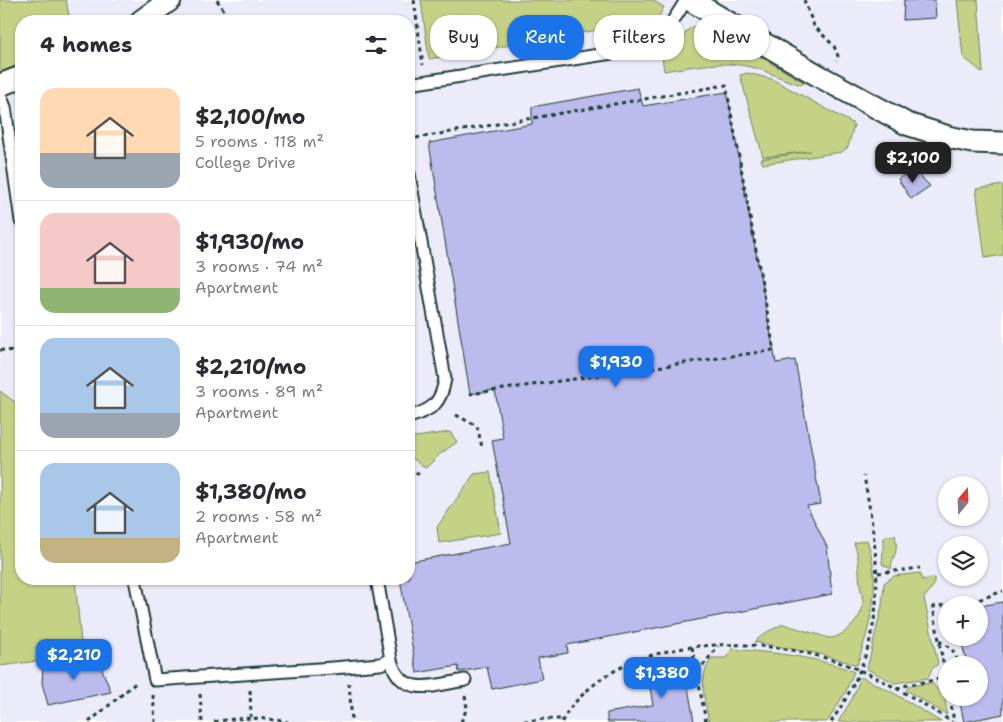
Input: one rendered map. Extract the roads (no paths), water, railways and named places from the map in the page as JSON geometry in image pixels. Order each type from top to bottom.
[{"type":"street","points":[[149,15],[170,0]]},
{"type":"street","points":[[690,0],[819,76],[907,124],[948,137],[972,142],[1003,143]]},
{"type":"street","points":[[0,85],[15,79]]},
{"type":"lane","points":[[415,83],[632,50],[662,35],[672,24],[686,0]]},
{"type":"lane","points":[[0,95],[5,107],[15,178]]},
{"type":"lane","points":[[415,208],[445,379],[443,394],[436,404],[424,412],[415,415]]},
{"type":"lane","points":[[136,585],[152,674],[155,680],[348,667],[391,660]]},
{"type":"lane","points":[[378,585],[391,660],[398,678],[412,686],[424,687],[465,680]]}]
